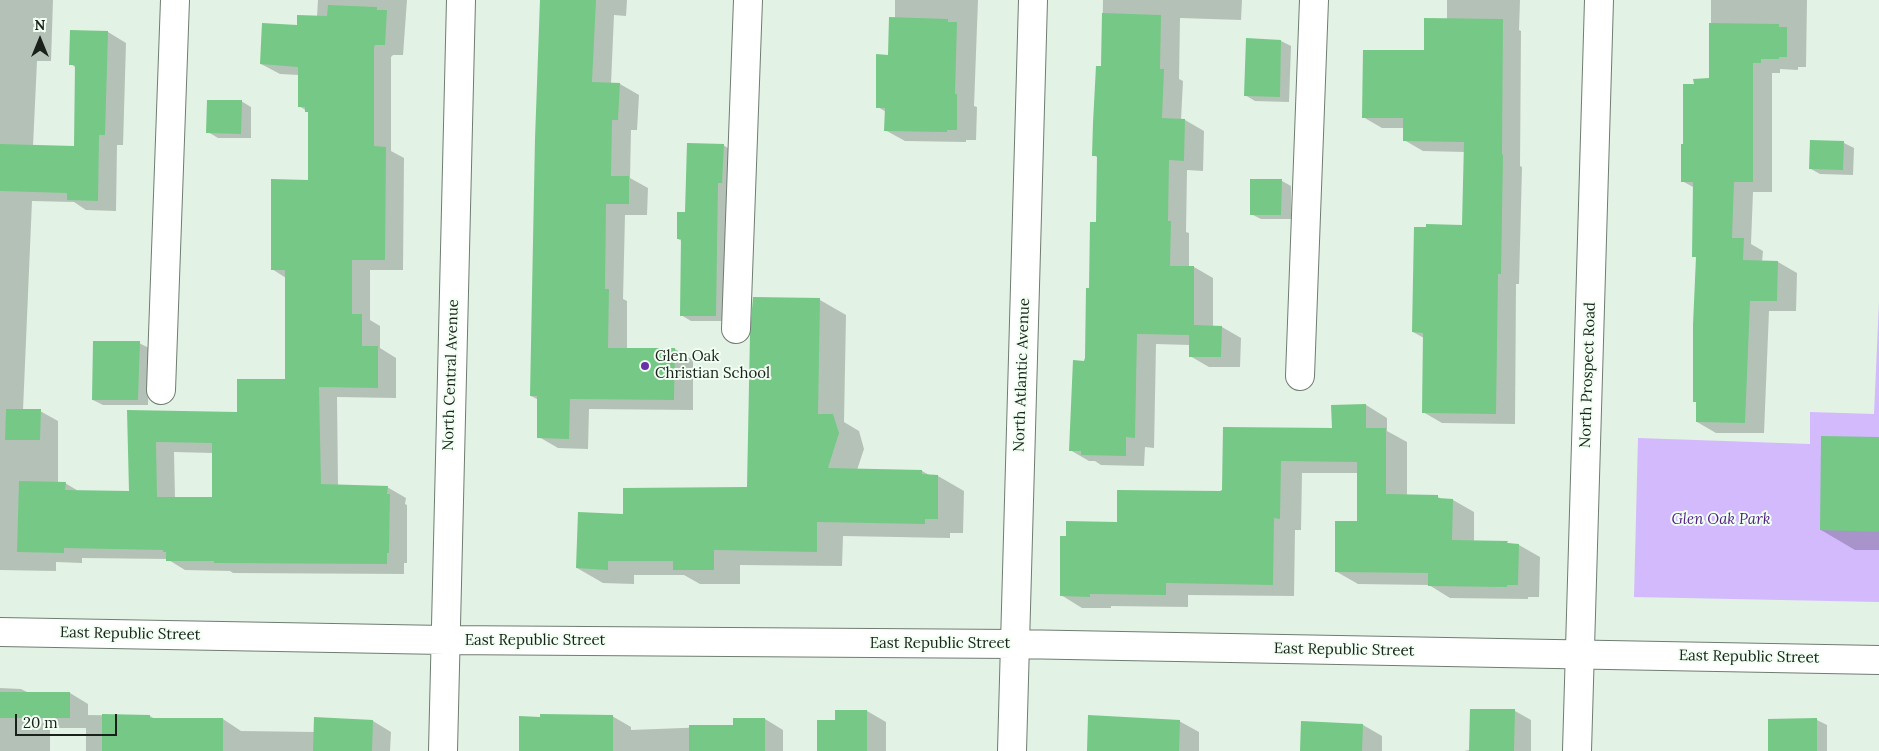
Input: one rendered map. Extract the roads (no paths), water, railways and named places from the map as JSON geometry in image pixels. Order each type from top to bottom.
[{"type":"street","points":[[161,390],[174,0]]},
{"type":"street","name":"North Central Avenue","points":[[442,751],[461,0]]},
{"type":"street","points":[[736,330],[748,0]]},
{"type":"street","name":"North Atlantic Avenue","points":[[1012,751],[1032,0]]},
{"type":"street","points":[[1300,376],[1314,0]]},
{"type":"street","name":"North Prospect Road","points":[[1578,751],[1599,0]]},
{"type":"street","name":"East Republic Street","points":[[0,632],[444,640],[1014,644],[1879,660]]},
{"type":"place","name":"Glen Oak Christian School","points":[[645,366]]},
{"type":"park label","name":"Glen Oak Park","points":[[1721,520]]}]
